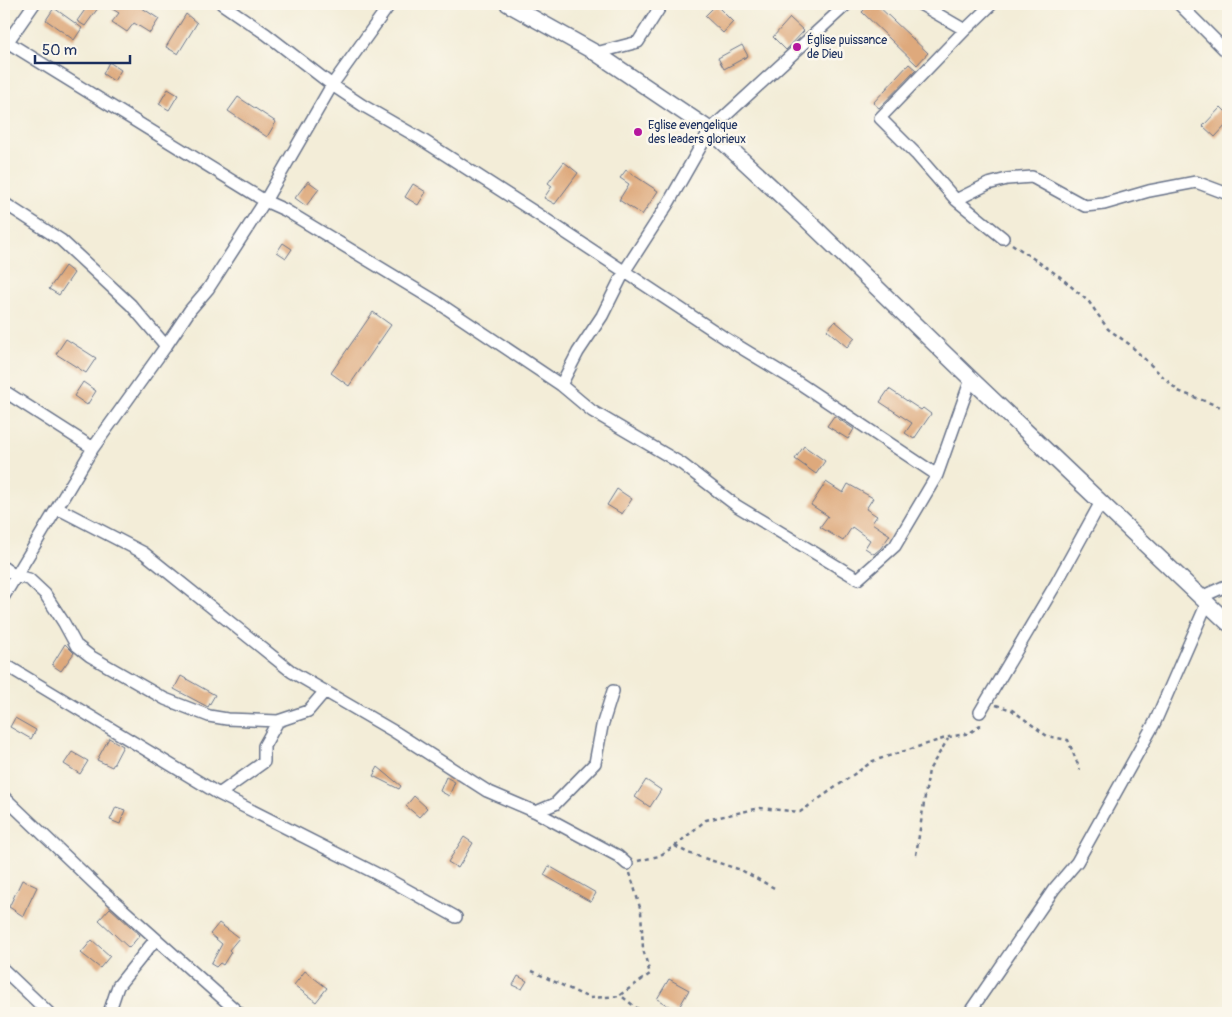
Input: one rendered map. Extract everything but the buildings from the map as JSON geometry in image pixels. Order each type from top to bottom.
[{"type":"street","points":[[34,4],[5,43],[265,201],[285,210],[437,302],[561,385],[592,411],[682,464],[737,506],[858,579],[896,546],[936,475],[971,380]]},
{"type":"street","points":[[222,4],[362,105],[421,139],[725,338],[799,383],[936,475]]},
{"type":"street","points":[[4,596],[92,448],[190,310],[208,289],[265,201],[332,85],[390,4]]},
{"type":"street","points":[[508,4],[596,53],[710,130],[805,218],[971,380],[1228,623]]},
{"type":"street","points":[[596,53],[638,42],[662,4]]},
{"type":"street","points":[[561,385],[578,352],[602,316],[624,272],[669,202],[710,130],[847,4]]},
{"type":"street","points":[[920,4],[965,30]]},
{"type":"street","points":[[992,4],[880,118],[916,154],[956,200],[1003,238]]},
{"type":"street","points":[[1179,4],[1228,53]]},
{"type":"street","points":[[956,200],[988,184],[1007,179],[1032,177],[1085,206],[1104,204],[1149,191],[1196,182],[1228,194]]},
{"type":"street","points":[[4,203],[61,240],[132,305],[166,346]]},
{"type":"street","points":[[4,391],[92,448]]},
{"type":"street","points":[[980,712],[1057,582],[1101,502]]},
{"type":"street","points":[[57,508],[144,553],[292,672],[395,732],[488,791],[536,812],[618,856],[628,864]]},
{"type":"street","points":[[4,568],[16,576],[29,579],[45,594],[76,645],[90,656],[165,699],[208,716],[278,721],[308,712],[325,691]]},
{"type":"street","points":[[969,1013],[1054,889],[1077,862],[1155,722],[1204,600],[1228,585]]},
{"type":"street","points":[[4,664],[219,794],[394,882],[456,917]]},
{"type":"street","points":[[536,812],[555,804],[595,763],[602,726],[613,691]]},
{"type":"street","points":[[219,794],[264,762],[264,746],[278,721]]},
{"type":"street","points":[[4,797],[155,940],[239,1013]]},
{"type":"street","points":[[109,1013],[118,986],[155,940]]},
{"type":"street","points":[[4,970],[49,1013]]},
{"type":"path","points":[[1003,238],[1059,276],[1088,302],[1108,329],[1129,344],[1178,391],[1228,412]]},
{"type":"path","points":[[621,996],[650,974],[643,949],[641,911],[628,864],[660,856],[676,846],[706,820],[760,808],[800,812],[873,761],[970,733],[980,725],[980,712],[992,704],[1012,710],[1047,736],[1068,740],[1080,770]]},
{"type":"path","points":[[916,856],[928,770],[949,738]]},
{"type":"path","points":[[676,846],[688,853],[741,870],[776,889]]},
{"type":"path","points":[[532,971],[589,998],[621,996],[643,1013]]},
{"type":"place","name":"Église puissance de Dieu","points":[[797,47]]},
{"type":"place","name":"Eglise evengelique des leaders glorieux","points":[[638,132]]}]
